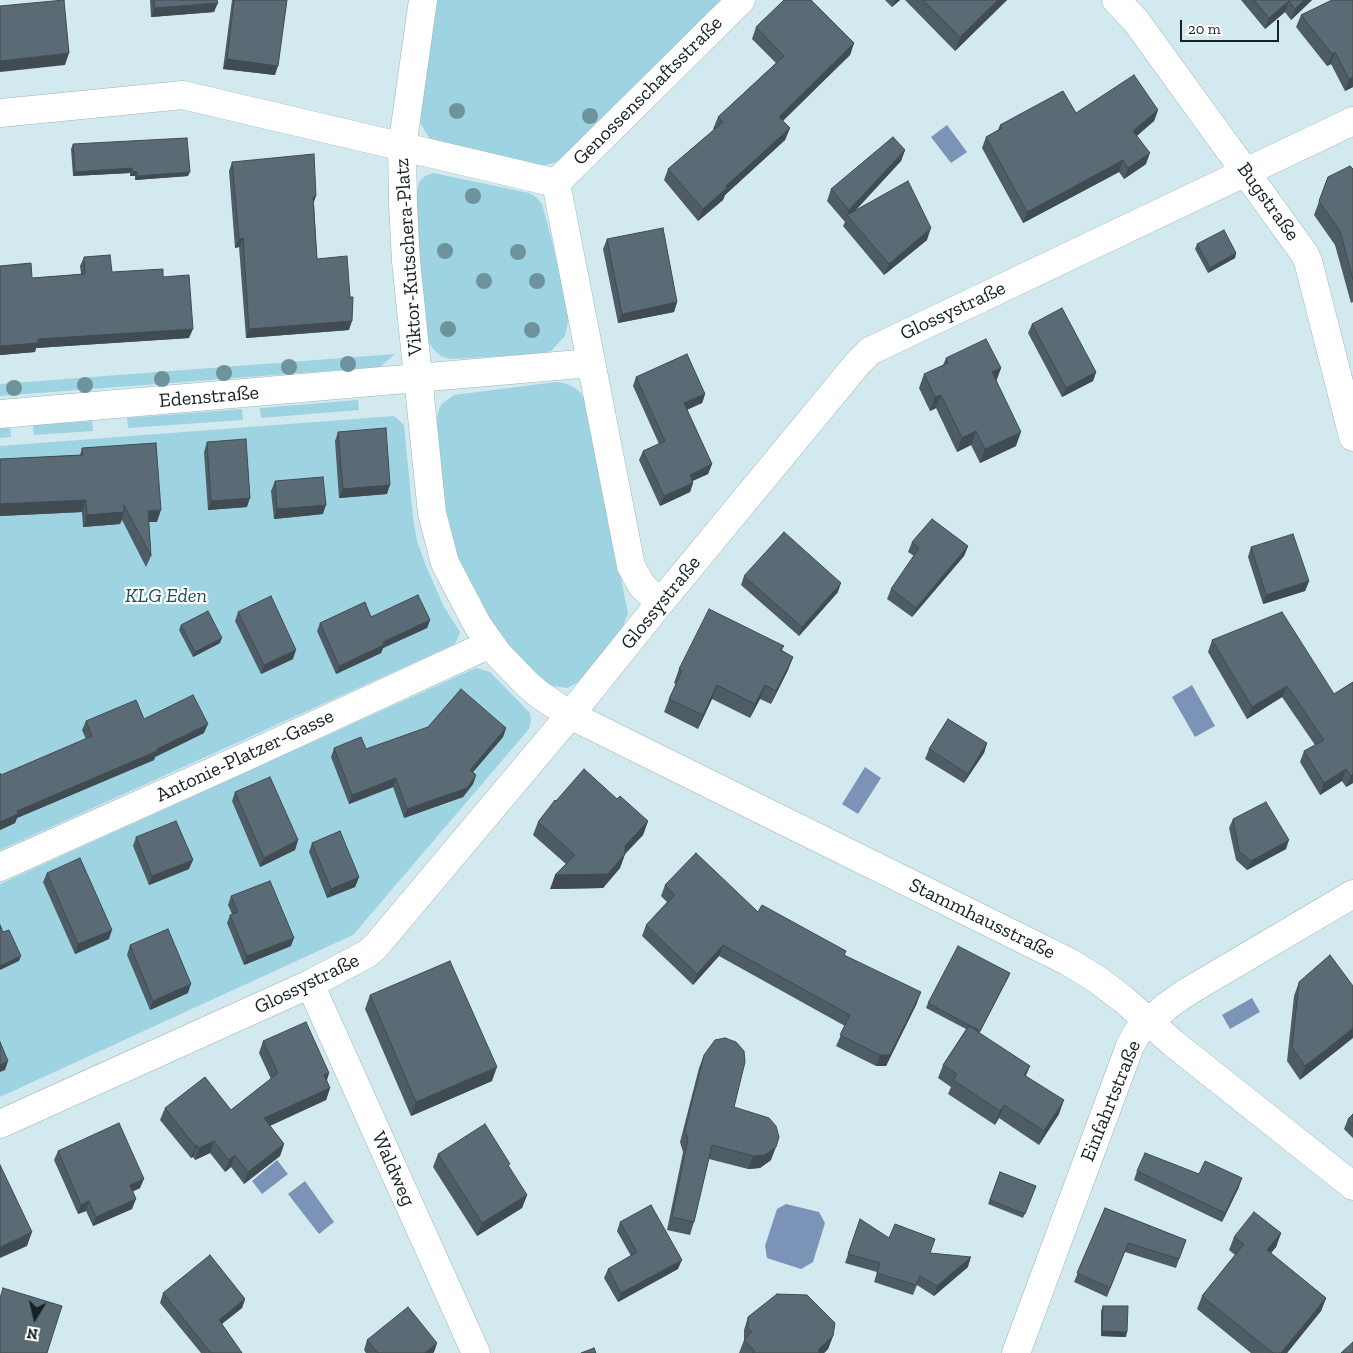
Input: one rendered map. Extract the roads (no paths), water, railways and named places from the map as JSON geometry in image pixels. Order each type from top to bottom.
[{"type":"street","points":[[0,113],[183,95],[402,148],[423,0]]},
{"type":"street","name":"Genossenschaftsstraße","points":[[556,183],[741,0]]},
{"type":"street","name":"Bugstraße","points":[[1116,0],[1136,21],[1306,257],[1353,437]]},
{"type":"street","name":"Glossystraße","points":[[0,1124],[310,984],[357,960],[376,946],[570,715],[660,603],[858,363],[870,351],[1353,121]]},
{"type":"street","name":"Viktor-Kutschera-Platz","points":[[556,183],[402,148],[406,261],[417,379],[432,513],[440,547],[445,563],[461,596],[490,644],[506,664],[527,684],[570,715]]},
{"type":"street","points":[[556,183],[631,566],[642,586],[660,603]]},
{"type":"street","name":"Viktor-Kutschera-Platz","points":[[417,379],[591,363]]},
{"type":"street","name":"Edenstraße","points":[[0,414],[417,379]]},
{"type":"street","name":"Antonie-Platzer-Gasse","points":[[0,867],[490,644]]},
{"type":"street","name":"Stammhausstraße","points":[[570,715],[1069,962],[1098,980],[1173,1043],[1353,1186]]},
{"type":"street","name":"Einfahrtstraße","points":[[1016,1353],[1130,1046],[1137,1033],[1166,1006],[1187,992],[1353,894]]},
{"type":"street","name":"Waldweg","points":[[310,984],[476,1353]]},
{"type":"park label","name":"KLG Eden","points":[[166,596]]}]
